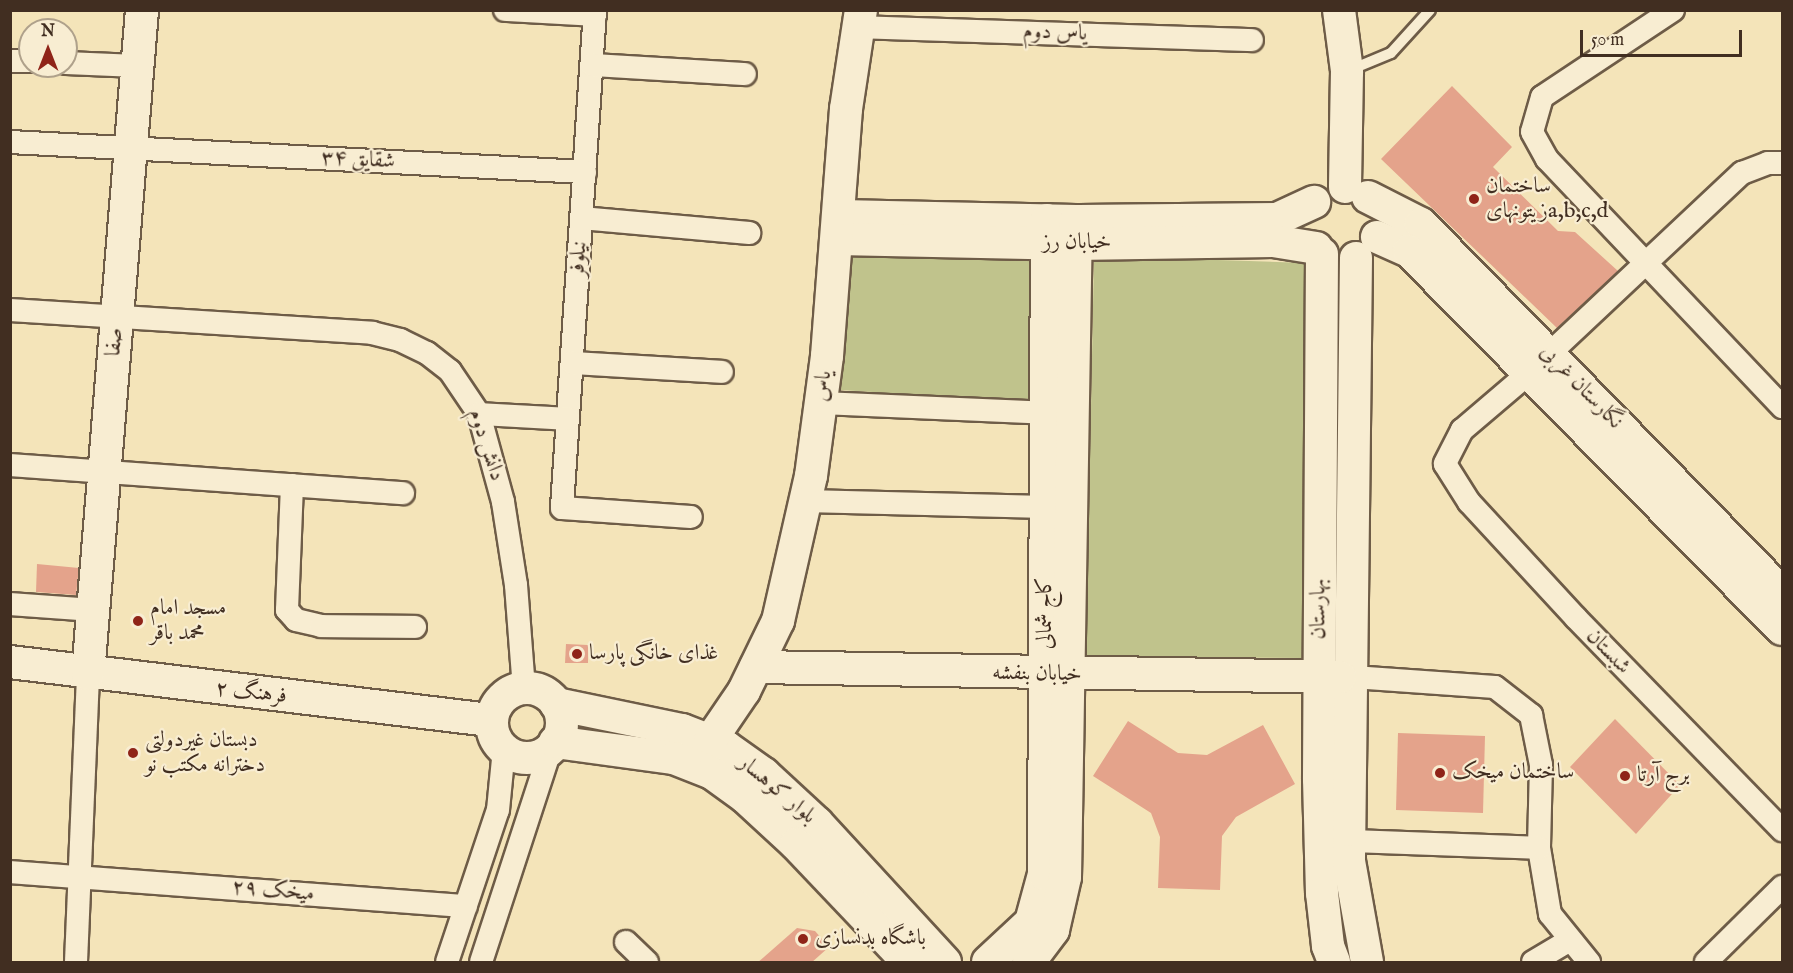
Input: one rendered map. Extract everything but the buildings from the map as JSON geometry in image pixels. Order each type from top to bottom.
[{"type":"street","name":"صفا","points":[[88,674],[142,10]]},
{"type":"street","points":[[505,10],[595,13]]},
{"type":"street","points":[[1339,10],[1347,72],[1357,192],[1380,219],[1367,248],[1345,261],[1319,251],[1306,224],[1314,202],[1334,189],[1357,192]]},
{"type":"street","points":[[1347,72],[1360,10]]},
{"type":"street","points":[[1672,10],[1542,97],[1532,132],[1547,159],[1782,407]]},
{"type":"street","name":"نیلوفر","points":[[595,13],[562,508],[691,517]]},
{"type":"street","name":"یاس دوم","points":[[860,19],[1251,40]]},
{"type":"street","name":"یاس","points":[[711,741],[756,667],[778,621],[805,501],[820,403],[839,228],[846,109],[860,19]]},
{"type":"street","points":[[78,64],[137,66]]},
{"type":"street","points":[[592,65],[745,74]]},
{"type":"street","name":"شقایق ۳۴","points":[[10,142],[585,172]]},
{"type":"street","points":[[1539,363],[1742,173],[1768,163],[1782,163]]},
{"type":"street","name":"نگارستان غربی","points":[[1357,192],[1421,224],[1539,363],[1782,629]]},
{"type":"street","name":"خیابان رز","points":[[1062,232],[1277,219],[1314,202]]},
{"type":"street","points":[[581,218],[749,233]]},
{"type":"street","name":"خیابان رز","points":[[839,228],[1062,232],[1273,241],[1319,251]]},
{"type":"street","name":"کاج شمالی","points":[[1029,963],[1053,930],[1065,877],[1058,675],[1046,507],[1046,413],[1062,232]]},
{"type":"street","name":"کاج شمالی","points":[[988,963],[1031,922],[1040,899],[1044,874],[1058,675],[1062,232]]},
{"type":"street","name":"نگارستان غربی","points":[[1367,248],[1409,251],[1539,363],[1782,593]]},
{"type":"street","name":"بهارستان","points":[[1367,248],[1349,841],[1367,963]]},
{"type":"street","name":"بهارستان","points":[[1319,251],[1319,677],[1322,893],[1328,946],[1334,963]]},
{"type":"street","name":"دانش دوم","points":[[10,310],[372,333],[400,340],[427,352],[450,371],[479,414],[503,502],[516,585],[524,688]]},
{"type":"street","points":[[572,363],[722,372]]},
{"type":"street","name":"شبستان","points":[[1539,363],[1462,430],[1445,464],[1468,501],[1568,610],[1782,830]]},
{"type":"street","points":[[820,403],[1046,413]]},
{"type":"street","points":[[479,414],[568,419]]},
{"type":"street","points":[[10,465],[403,493]]},
{"type":"street","points":[[292,485],[287,610],[296,620],[321,626],[416,627]]},
{"type":"street","points":[[805,501],[1046,507]]},
{"type":"street","points":[[10,604],[93,610]]},
{"type":"street","name":"فرهنگ ۲","points":[[10,662],[88,674],[492,720]]},
{"type":"street","name":"خیابان بنفشه","points":[[756,667],[1058,675],[1353,677]]},
{"type":"street","points":[[76,963],[88,674]]},
{"type":"street","points":[[1353,677],[1495,687],[1531,716],[1541,765],[1539,848],[1550,914],[1589,963]]},
{"type":"street","points":[[447,963],[498,810],[504,749],[493,731],[492,720],[506,695],[524,688],[543,692],[556,704],[562,724],[481,963]]},
{"type":"street","name":"بلوار کوهسار","points":[[556,704],[682,730],[711,741],[764,774],[817,823],[945,963]]},
{"type":"street","points":[[504,749],[533,757],[553,745]]},
{"type":"street","name":"بلوار کوهسار","points":[[553,745],[674,758],[712,773],[745,796],[796,844],[908,963]]},
{"type":"street","points":[[1349,841],[1539,848]]},
{"type":"street","name":"میخک ۲۹","points":[[10,872],[466,906]]},
{"type":"street","points":[[1706,963],[1782,888]]},
{"type":"street","points":[[1533,963],[1570,940]]},
{"type":"street","points":[[626,942],[647,963]]},
{"type":"lane","points":[[1347,72],[1391,53],[1430,10]]},
{"type":"green space","points":[[851,251],[1030,256],[1036,402],[840,390]]},
{"type":"green space","points":[[1094,256],[1307,263],[1302,658],[1086,657]]},
{"type":"place","name":"ساختمان زیتونهایa,b,c,d","points":[[1474,199]]},
{"type":"place","name":"مسجد امام محمد باقر","points":[[138,621]]},
{"type":"place","name":"غذای خانگی پارسا","points":[[577,654]]},
{"type":"place","name":"دبستان غیردولتی دخترانه مکتب نو","points":[[133,753]]},
{"type":"place","name":"ساختمان میخک","points":[[1440,773]]},
{"type":"place","name":"برج آرتا","points":[[1625,776]]},
{"type":"place","name":"باشگاه بدنسازی","points":[[803,939]]}]
